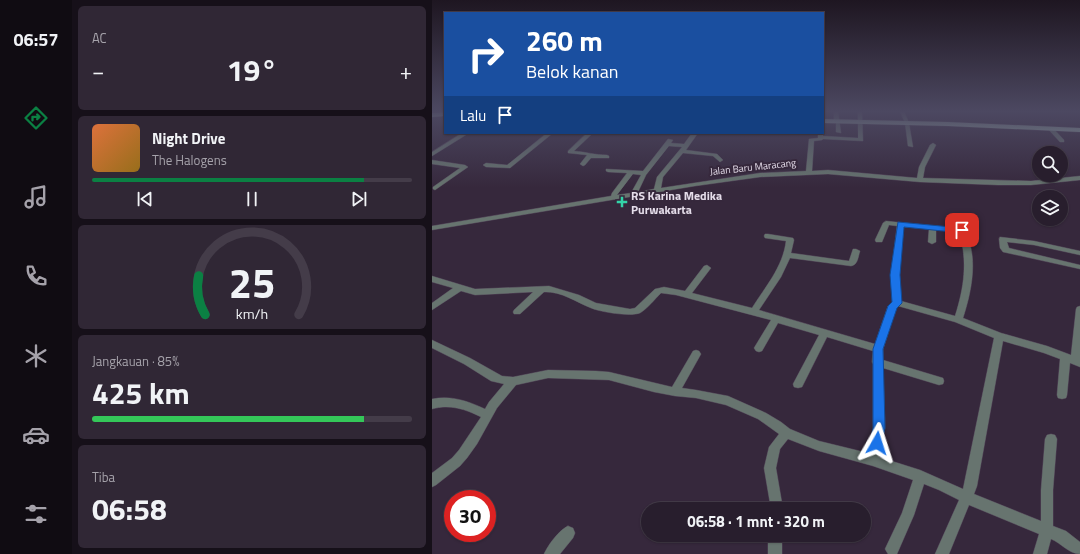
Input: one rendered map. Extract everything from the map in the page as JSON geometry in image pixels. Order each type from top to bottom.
[{"type":"street","points":[[432,154],[460,137]]},
{"type":"street","points":[[486,165],[508,166],[545,137]]},
{"type":"street","points":[[586,137],[570,152],[591,154],[589,156]]},
{"type":"street","points":[[657,190],[660,177],[692,137]]},
{"type":"street","points":[[808,172],[811,140],[820,140],[821,137]]},
{"type":"street","points":[[836,137],[861,140],[861,137]]},
{"type":"street","points":[[909,137],[911,146]]},
{"type":"street","points":[[1058,137],[1062,141]]},
{"type":"street","points":[[634,194],[635,188],[644,173],[669,142],[686,146]]},
{"type":"street","points":[[920,180],[922,167],[933,145]]},
{"type":"street","points":[[682,151],[715,155],[720,160]]},
{"type":"street","points":[[589,156],[607,157]]},
{"type":"street","points":[[583,164],[589,156]]},
{"type":"street","points":[[432,162],[465,167],[435,188]]},
{"type":"street","points":[[608,170],[644,173]]},
{"type":"street","points":[[614,198],[614,194],[631,172]]},
{"type":"street","name":"Jalan Baru Maracang","points":[[432,228],[746,176],[828,172],[920,180],[977,183],[1024,183],[1080,178]]},
{"type":"street","points":[[879,240],[885,223],[961,229],[968,257],[969,274],[966,295],[958,320]]},
{"type":"street","points":[[897,303],[895,275],[901,224]]},
{"type":"street","points":[[932,227],[932,242]]},
{"type":"street","points":[[754,312],[787,255],[790,240],[768,236]]},
{"type":"street","points":[[1080,253],[1034,243],[1003,239],[1004,248],[1006,250],[1080,267]]},
{"type":"street","points":[[787,255],[851,264],[856,251]]},
{"type":"street","points":[[687,294],[707,268]]},
{"type":"street","points":[[432,278],[475,292],[509,292],[542,289],[560,291],[594,306],[630,312],[638,310],[658,291],[664,290],[687,294],[754,312],[878,349]]},
{"type":"street","points":[[432,307],[460,287]]},
{"type":"street","points":[[517,312],[542,289]]},
{"type":"street","points":[[873,460],[879,428],[878,349],[892,306],[897,303],[958,320],[999,336],[1073,361]]},
{"type":"street","points":[[1062,395],[1065,370],[1073,361],[1080,309]]},
{"type":"street","points":[[759,348],[776,319]]},
{"type":"street","points":[[798,384],[824,333]]},
{"type":"street","points":[[942,554],[971,486],[999,336]]},
{"type":"street","points":[[432,344],[467,361],[495,378],[513,382],[548,374],[609,376],[624,381],[675,392],[696,394],[728,401],[777,424],[786,433],[819,446],[873,460],[920,476],[1017,519],[1061,536],[1080,550]]},
{"type":"street","points":[[675,392],[696,354]]},
{"type":"street","points":[[877,362],[939,381]]},
{"type":"street","points":[[432,481],[456,462],[463,454],[493,405],[513,382]]},
{"type":"street","points":[[432,404],[454,402],[488,415]]},
{"type":"street","points":[[776,502],[770,468],[775,446],[786,433]]},
{"type":"street","points":[[1040,554],[1047,530],[1046,490],[1052,439]]},
{"type":"street","points":[[892,549],[908,515],[920,476]]},
{"type":"street","points":[[550,554],[568,533]]},
{"type":"street","points":[[775,542],[775,554]]},
{"type":"place","name":"RS Karina Medika Purwakarta","points":[[622,202]]},
{"type":"route","points":[[877,443],[879,428],[878,349],[892,306],[897,303],[895,275],[901,224],[962,230]]}]
